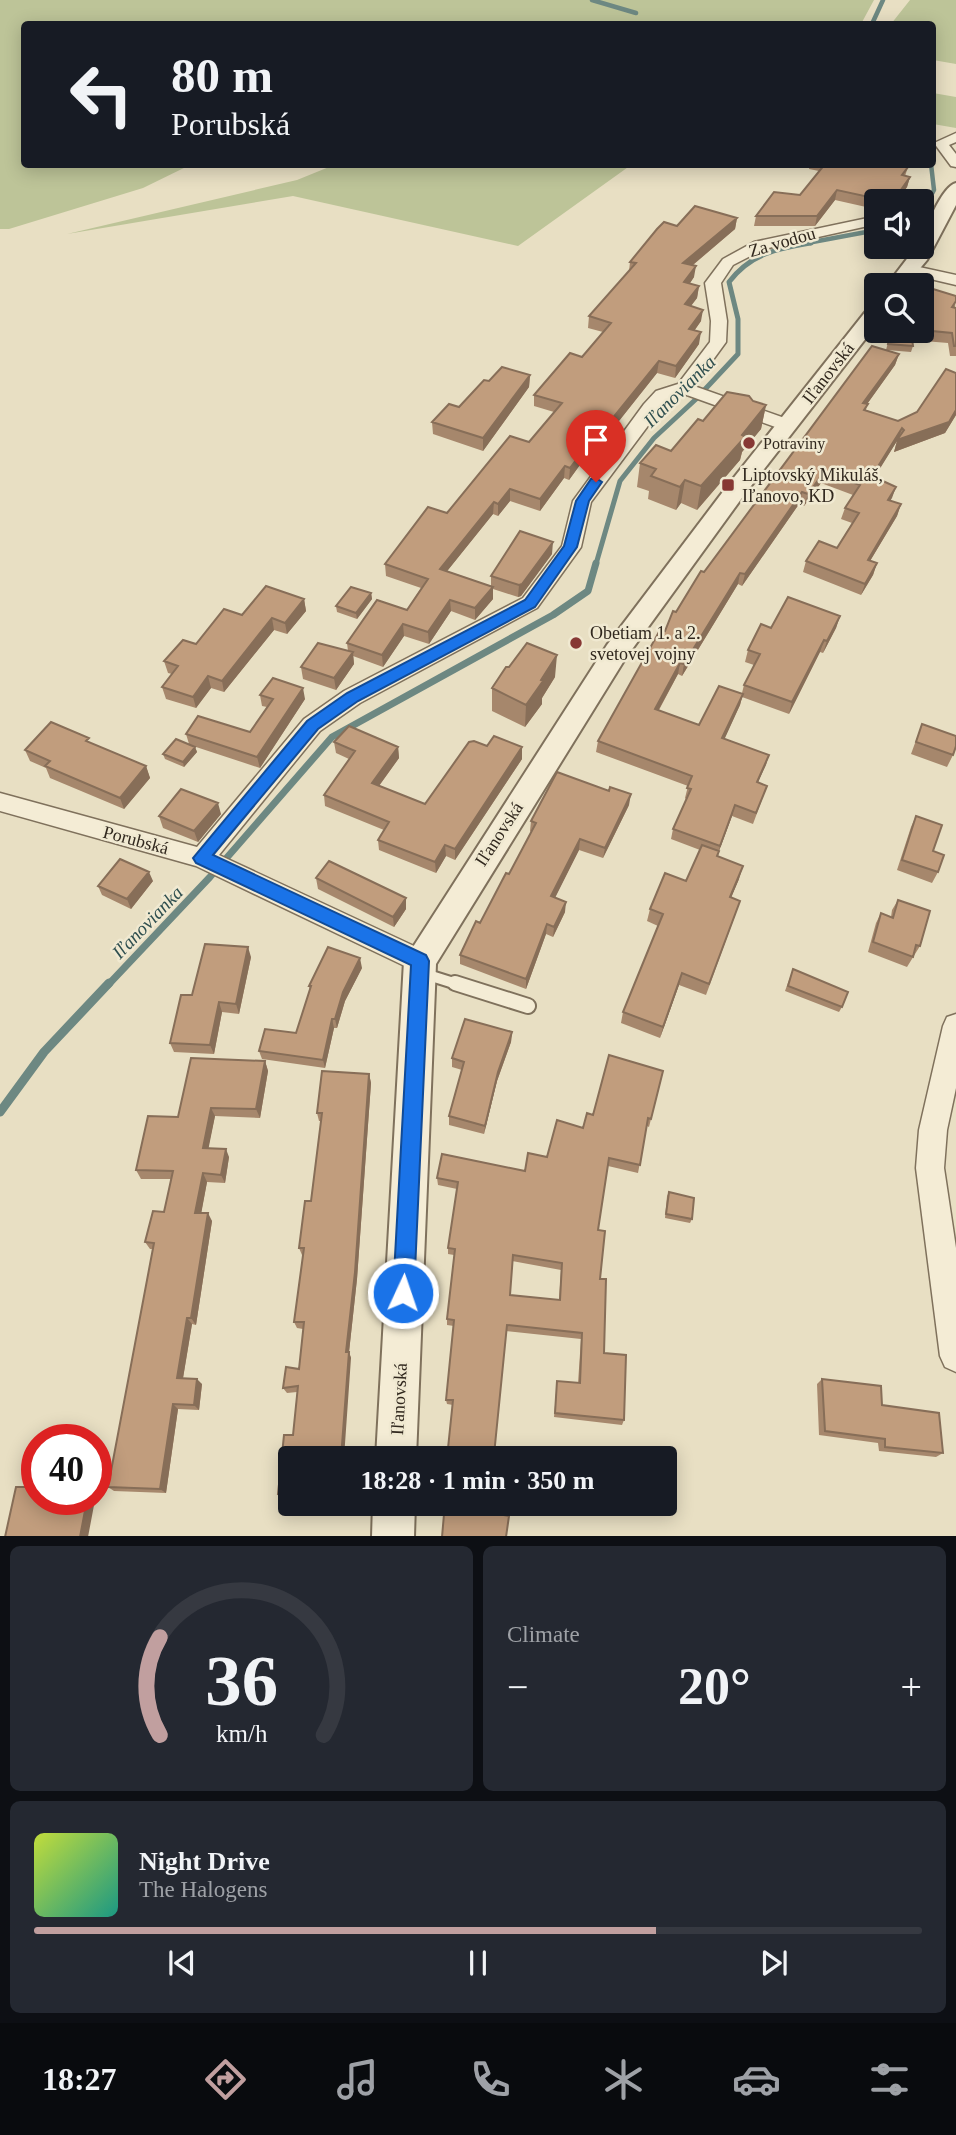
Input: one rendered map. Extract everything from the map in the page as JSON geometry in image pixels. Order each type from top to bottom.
[{"type":"street","points":[[956,137],[941,143],[956,163]]},
{"type":"street","points":[[934,221],[956,188]]},
{"type":"street","name":"Za vodou","points":[[214,863],[312,725],[352,697],[530,603],[571,547],[582,501],[650,408],[662,395],[693,392],[718,342],[719,321],[713,283],[728,262],[760,245],[864,223]]},
{"type":"street","points":[[907,273],[915,259]]},
{"type":"street","points":[[910,270],[956,280]]},
{"type":"street","name":"Iľanovská","points":[[397,1446],[419,966],[592,686],[639,620],[864,327]]},
{"type":"street","points":[[693,392],[787,425]]},
{"type":"street","name":"Porubská","points":[[0,802],[214,863],[419,966]]},
{"type":"street","points":[[956,1026],[933,1129],[930,1168],[956,1356]]},
{"type":"street","points":[[393,1536],[394,1516]]},
{"type":"lane","points":[[419,966],[528,1006]]},
{"type":"green space","points":[[0,0],[874,0],[863,21],[21,21],[21,168],[184,168],[143,188],[9,229],[0,229]]},
{"type":"green space","points":[[910,0],[956,0],[956,64],[936,61],[936,21],[893,21]]},
{"type":"green space","points":[[936,94],[956,97],[956,128],[936,125]]},
{"type":"green space","points":[[327,168],[627,168],[518,246],[293,196],[67,234],[297,180]]},
{"type":"building","points":[[822,168],[907,168],[902,175],[910,177],[902,189],[864,189],[864,196],[837,190],[817,216],[756,216],[774,192],[800,195]]},
{"type":"building","points":[[695,206],[737,218],[683,263],[696,266],[684,282],[699,286],[685,304],[703,310],[689,329],[701,332],[676,366],[659,361],[612,419],[608,417],[570,468],[565,466],[540,499],[510,489],[498,504],[494,502],[440,569],[493,587],[475,608],[450,600],[428,632],[403,624],[382,655],[347,643],[377,600],[407,610],[428,579],[385,564],[428,507],[447,513],[510,436],[529,442],[562,403],[534,395],[570,353],[582,357],[611,323],[589,316],[636,263],[630,262],[657,229],[664,222],[677,226]]},
{"type":"building","points":[[934,289],[956,296],[952,307],[956,308],[956,346],[952,333],[934,331]]},
{"type":"building","points":[[913,343],[913,346],[888,344]]},
{"type":"building","points":[[872,346],[899,354],[863,403],[868,404],[864,410],[898,421],[917,412],[946,369],[956,373],[956,410],[949,422],[897,440],[904,430],[902,428],[872,476],[896,487],[888,500],[901,504],[868,560],[877,563],[865,584],[806,561],[819,541],[837,548],[859,513],[845,508],[860,485],[824,472],[808,494],[802,492],[745,574],[740,573],[684,664],[680,663],[655,709],[699,725],[719,686],[743,694],[722,738],[769,755],[757,782],[767,786],[756,813],[735,805],[720,846],[673,829],[691,789],[687,788],[692,776],[598,741],[660,630],[665,631],[673,611],[676,612],[701,571],[704,572]]},
{"type":"building","points":[[502,367],[530,375],[483,438],[432,422],[449,404],[459,407],[484,380],[489,381]]},
{"type":"building","points":[[727,392],[749,396],[753,401],[766,405],[742,435],[745,437],[701,486],[685,480],[680,487],[651,476],[656,469],[640,463],[656,445],[671,451],[698,419],[703,421]]},
{"type":"building","points":[[520,531],[553,542],[519,585],[491,576]]},
{"type":"building","points":[[266,586],[304,599],[285,623],[272,618],[222,681],[208,676],[193,697],[162,687],[178,666],[164,661],[183,640],[196,644],[224,609],[242,615]]},
{"type":"building","points":[[351,587],[371,593],[356,613],[336,606]]},
{"type":"building","points":[[788,597],[840,616],[827,641],[824,640],[792,702],[744,685],[760,654],[748,650],[761,624],[771,628]]},
{"type":"building","points":[[318,643],[353,652],[334,678],[301,667]]},
{"type":"building","points":[[527,643],[557,655],[526,705],[492,688]]},
{"type":"building","points":[[273,678],[303,688],[257,757],[186,734],[198,716],[250,732],[273,699],[260,695]]},
{"type":"building","points":[[51,722],[89,738],[86,741],[146,766],[120,798],[45,766],[50,761],[25,750]]},
{"type":"building","points":[[922,724],[956,736],[953,755],[916,742]]},
{"type":"building","points":[[349,726],[398,747],[372,783],[425,804],[469,742],[487,746],[494,736],[522,747],[455,849],[445,845],[435,862],[378,840],[389,822],[324,795],[355,751],[334,742]]},
{"type":"building","points":[[176,739],[195,747],[183,762],[163,754]]},
{"type":"building","points":[[557,772],[609,791],[610,787],[631,794],[605,848],[580,839],[551,896],[566,902],[554,927],[547,924],[526,979],[460,955],[476,921],[480,923],[506,873],[509,874],[536,823],[531,821]]},
{"type":"building","points":[[181,789],[218,803],[194,831],[159,816]]},
{"type":"building","points":[[916,816],[942,825],[933,851],[944,855],[938,872],[902,860]]},
{"type":"building","points":[[702,845],[719,851],[717,856],[743,866],[730,897],[740,901],[709,984],[682,973],[663,1027],[623,1012],[663,914],[650,909],[665,873],[686,881]]},
{"type":"building","points":[[120,859],[149,872],[127,899],[98,886]]},
{"type":"building","points":[[329,861],[406,898],[393,917],[316,878]]},
{"type":"building","points":[[898,900],[930,911],[920,946],[916,945],[913,957],[873,942],[881,913],[893,918]]},
{"type":"building","points":[[205,944],[248,947],[236,1004],[219,1002],[210,1045],[170,1043],[181,995],[192,995]]},
{"type":"building","points":[[328,947],[360,958],[343,992],[335,1019],[332,1019],[323,1060],[259,1051],[265,1029],[296,1033],[309,986]]},
{"type":"building","points":[[793,969],[848,992],[842,1007],[788,986]]},
{"type":"building","points":[[465,1019],[512,1032],[498,1072],[485,1126],[449,1116],[464,1062],[452,1058]]},
{"type":"building","points":[[609,1055],[663,1071],[651,1119],[648,1118],[640,1165],[609,1158],[598,1230],[605,1231],[600,1279],[606,1279],[604,1353],[626,1355],[624,1420],[555,1413],[557,1381],[580,1383],[582,1333],[507,1325],[495,1446],[448,1446],[453,1400],[446,1400],[454,1320],[447,1319],[455,1249],[448,1248],[458,1182],[437,1178],[442,1154],[525,1171],[528,1153],[547,1157],[557,1120],[583,1128],[587,1113],[593,1115]],"holes":[[[513,1255],[562,1263],[560,1300],[510,1295]]]},
{"type":"building","points":[[191,1058],[265,1061],[256,1109],[211,1108],[203,1148],[226,1149],[221,1175],[203,1173],[195,1213],[208,1213],[191,1318],[187,1318],[177,1378],[197,1379],[194,1405],[173,1404],[160,1489],[112,1487],[112,1466],[154,1243],[145,1242],[153,1211],[164,1212],[173,1171],[136,1170],[148,1116],[178,1117]]},
{"type":"building","points":[[322,1071],[369,1074],[355,1272],[346,1352],[349,1352],[342,1446],[283,1446],[284,1435],[293,1435],[298,1386],[283,1388],[286,1367],[299,1369],[304,1322],[294,1322],[304,1248],[299,1248],[305,1201],[311,1201],[322,1113],[317,1113]]},
{"type":"building","points":[[669,1192],[694,1198],[692,1219],[666,1214]]},
{"type":"building","points":[[822,1379],[881,1386],[882,1405],[939,1413],[943,1453],[885,1447],[885,1439],[825,1431]]},
{"type":"building","points":[[16,1487],[21,1487],[21,1515],[84,1515],[80,1536],[5,1536]]},
{"type":"building","points":[[444,1516],[509,1516],[506,1536],[442,1536]]},
{"type":"waterway","points":[[592,0],[636,13]]},
{"type":"waterway","name":"Iľanovianka","points":[[873,21],[883,0]]},
{"type":"waterway","name":"Iľanovianka","points":[[931,168],[934,189]]},
{"type":"waterway","name":"Iľanovianka","points":[[802,244],[864,232]]},
{"type":"waterway","name":"Iľanovianka","points":[[596,564],[620,481],[654,438],[695,400],[738,354],[738,319],[729,282],[737,272],[756,258],[776,250],[811,243]]},
{"type":"waterway","name":"Iľanovianka","points":[[108,985],[210,877],[332,737],[553,615],[588,591],[596,563]]},
{"type":"waterway","name":"Iľanovianka","points":[[0,1112],[44,1052],[109,983]]},
{"type":"place","name":"Potraviny","points":[[749,443]]},
{"type":"place","name":"Liptovský Mikuláš, Iľanovo, KD","points":[[728,485]]},
{"type":"place","name":"Obetiam 1. a 2. svetovej vojny","points":[[576,643]]},
{"type":"route","points":[[403,1293],[420,961],[202,858],[312,725],[352,697],[530,603],[571,547],[582,501],[596,482]]}]
